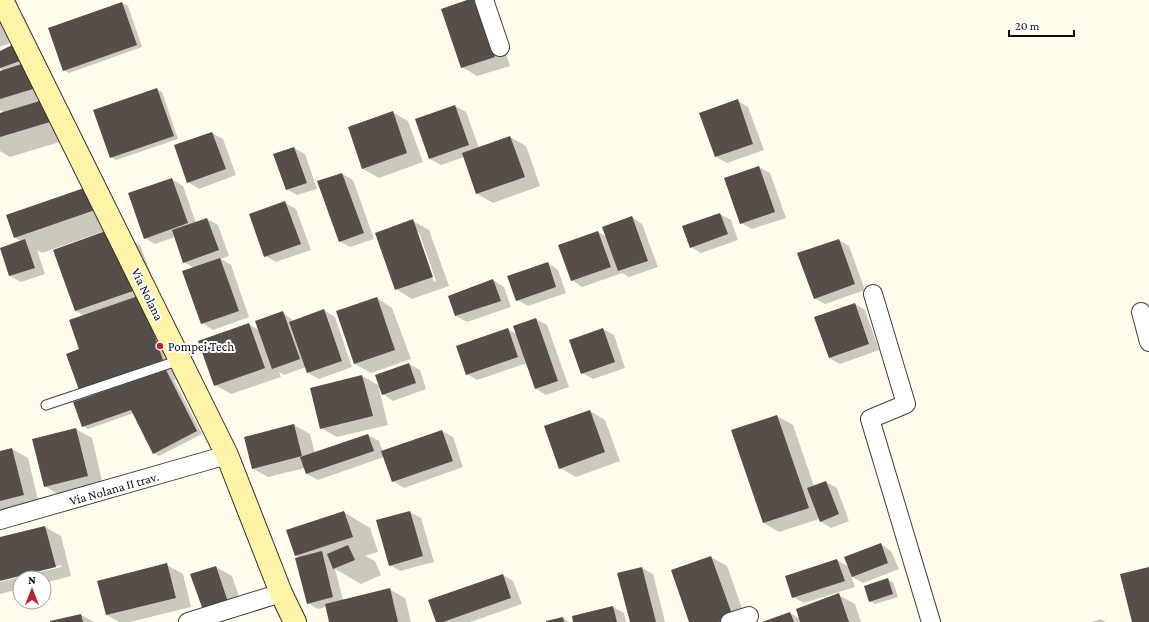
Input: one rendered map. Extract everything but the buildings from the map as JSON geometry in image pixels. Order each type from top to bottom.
[{"type":"street","name":"Via Nolana","points":[[2,0],[227,455],[295,622]]},
{"type":"street","points":[[484,0],[500,47]]},
{"type":"street","points":[[873,294],[906,404],[870,419],[931,622]]},
{"type":"street","points":[[1141,312],[1149,342]]},
{"type":"street","name":"Via Nolana II trav.","points":[[0,520],[227,455]]},
{"type":"street","points":[[188,622],[282,593]]},
{"type":"street","points":[[730,622],[748,616]]},
{"type":"lane","points":[[46,405],[180,360]]},
{"type":"place","name":"Pompei Tech","points":[[160,346]]}]
